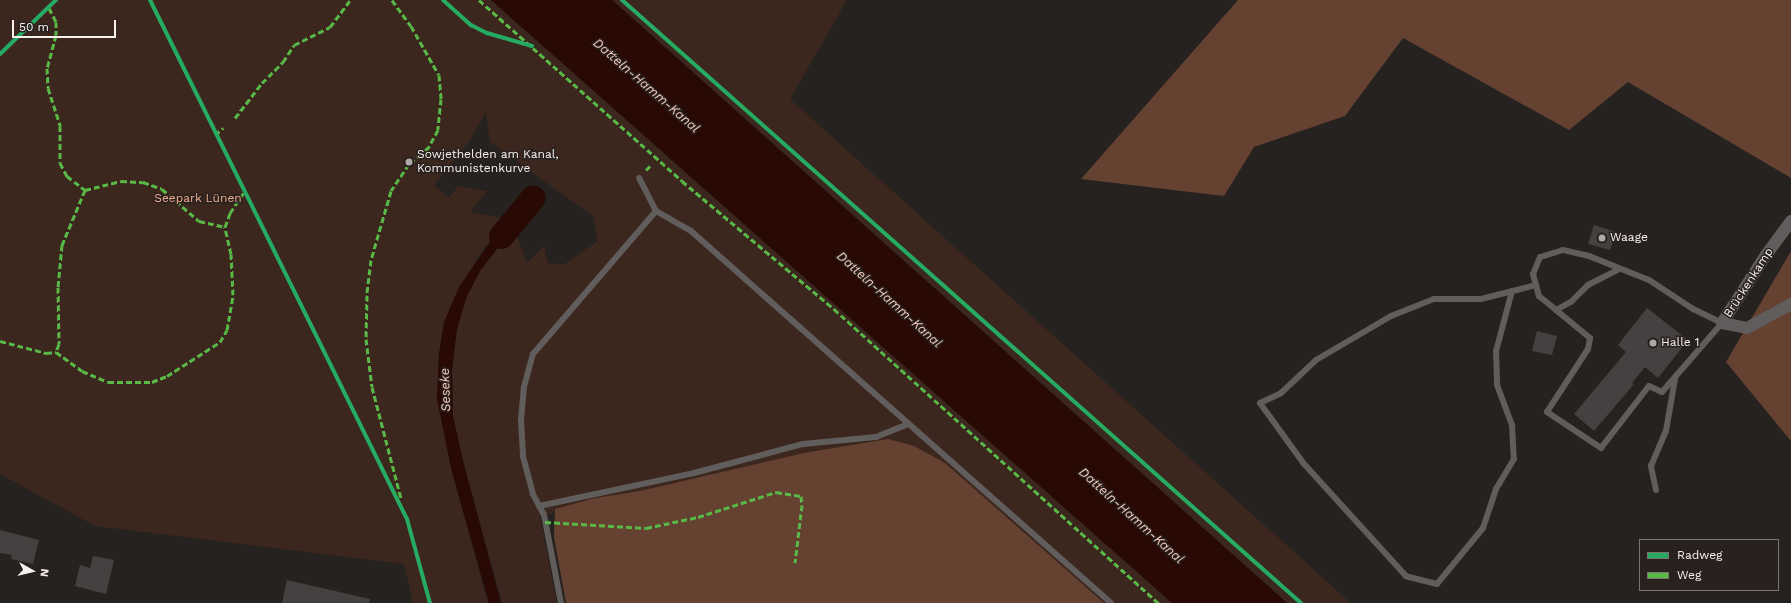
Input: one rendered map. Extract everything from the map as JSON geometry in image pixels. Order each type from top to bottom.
[{"type":"street","name":"Brückenkamp","points":[[1791,221],[1766,255],[1722,323],[1747,328],[1791,304]]},
{"type":"lane","points":[[639,178],[656,211],[691,231],[1111,603]]},
{"type":"lane","points":[[561,603],[544,514],[539,506],[523,456],[520,420],[524,387],[533,354],[656,211]]},
{"type":"lane","points":[[1563,250],[1589,256],[1649,280],[1693,309],[1722,323],[1675,379],[1662,392],[1649,386],[1601,448],[1547,412],[1588,349],[1590,338],[1539,296],[1533,274],[1540,257],[1563,250]]},
{"type":"lane","points":[[1556,310],[1572,301],[1588,285],[1619,269]]},
{"type":"lane","points":[[1512,291],[1496,351],[1497,385],[1512,425],[1514,459],[1496,489],[1483,528],[1437,584],[1406,576],[1304,464],[1260,403],[1281,393],[1316,360],[1391,316],[1434,299],[1482,299],[1512,291],[1536,285]]},
{"type":"lane","points":[[1656,490],[1651,466],[1666,431],[1675,379]]},
{"type":"lane","points":[[539,506],[694,473],[803,444],[876,437],[909,424]]},
{"type":"green space","name":"Seepark Lünen","points":[[0,0],[491,0],[1172,603],[1104,603],[1088,588],[640,491],[595,498],[555,509],[553,514],[540,516],[557,603],[502,603],[463,461],[453,416],[452,370],[457,329],[466,298],[480,271],[514,228],[527,263],[544,246],[548,263],[563,265],[598,241],[593,216],[490,142],[486,112],[470,140],[434,185],[449,198],[458,186],[487,191],[470,212],[506,219],[477,258],[444,322],[439,354],[437,399],[452,472],[488,603],[413,603],[404,564],[95,526],[0,474]]},
{"type":"green space","points":[[612,0],[847,0],[790,99],[1351,603],[1287,603]]},
{"type":"shaded area","points":[[1238,0],[1791,0],[1791,178],[1628,82],[1569,130],[1403,38],[1345,116],[1254,147],[1224,196],[1081,179]]},
{"type":"shaded area","points":[[1791,251],[1791,441],[1726,362]]},
{"type":"shaded area","points":[[888,439],[914,446],[945,463],[1104,603],[566,603],[554,537],[555,509],[595,498],[640,491],[804,453]]},
{"type":"water","name":"Datteln-Hamm-Kanal","points":[[491,0],[612,0],[1287,603],[1172,603]]},
{"type":"water","points":[[520,207],[525,212],[480,271],[466,298],[457,329],[452,370],[453,416],[463,461],[501,603],[489,603],[452,472],[437,399],[439,354],[444,322],[459,287],[506,219],[511,218]]},
{"type":"building","name":"Waage","points":[[1594,225],[1616,232],[1610,250],[1588,244]]},
{"type":"building","points":[[1647,308],[1688,340],[1658,378],[1645,367],[1632,383],[1634,384],[1594,431],[1574,414],[1626,352],[1618,345]]},
{"type":"building","points":[[1537,331],[1557,336],[1552,355],[1532,351]]},
{"type":"building","points":[[0,530],[39,540],[33,564],[11,559],[12,555],[0,553]]},
{"type":"building","points":[[93,556],[114,560],[106,594],[75,586],[80,565],[90,568]]},
{"type":"building","points":[[287,580],[370,599],[369,603],[282,603]]},
{"type":"waterway","name":"Seseke","points":[[501,236],[533,197]]},
{"type":"marked path","points":[[235,118],[262,83],[283,62],[294,45],[330,27],[350,0]]},
{"type":"marked path","points":[[392,0],[411,26],[439,75],[441,99],[438,130],[428,148],[409,164],[391,191],[371,260],[367,295],[366,339],[372,387],[401,498]]},
{"type":"marked path","points":[[479,0],[682,181],[834,309],[1158,603]]},
{"type":"marked path","points":[[49,8],[56,22],[56,35],[47,68],[48,88],[60,126],[60,163],[67,176],[85,190],[62,245],[58,287],[59,344],[56,352]]},
{"type":"marked path","points":[[215,135],[223,128]]},
{"type":"marked path","points":[[646,170],[651,165]]},
{"type":"marked path","points":[[85,190],[121,181],[143,182],[162,189],[199,221],[225,227]]},
{"type":"marked path","points":[[0,341],[46,353],[56,352],[82,371],[108,382],[152,382],[167,376],[220,342],[227,330],[233,295],[231,254],[225,227],[230,213],[244,192]]},
{"type":"marked path","points":[[545,522],[646,528],[698,517],[776,492],[801,496],[802,505],[795,563]]},
{"type":"cycle path","points":[[0,54],[56,0]]},
{"type":"cycle path","points":[[150,0],[407,519],[430,603]]},
{"type":"cycle path","points":[[443,0],[471,25],[487,33],[532,46]]},
{"type":"cycle path","points":[[622,0],[1301,603]]},
{"type":"place","name":"Sowjethelden am Kanal, Kommunistenkurve","points":[[409,162]]},
{"type":"place","name":"Waage","points":[[1602,238]]},
{"type":"place","name":"Halle 1","points":[[1653,343]]}]
